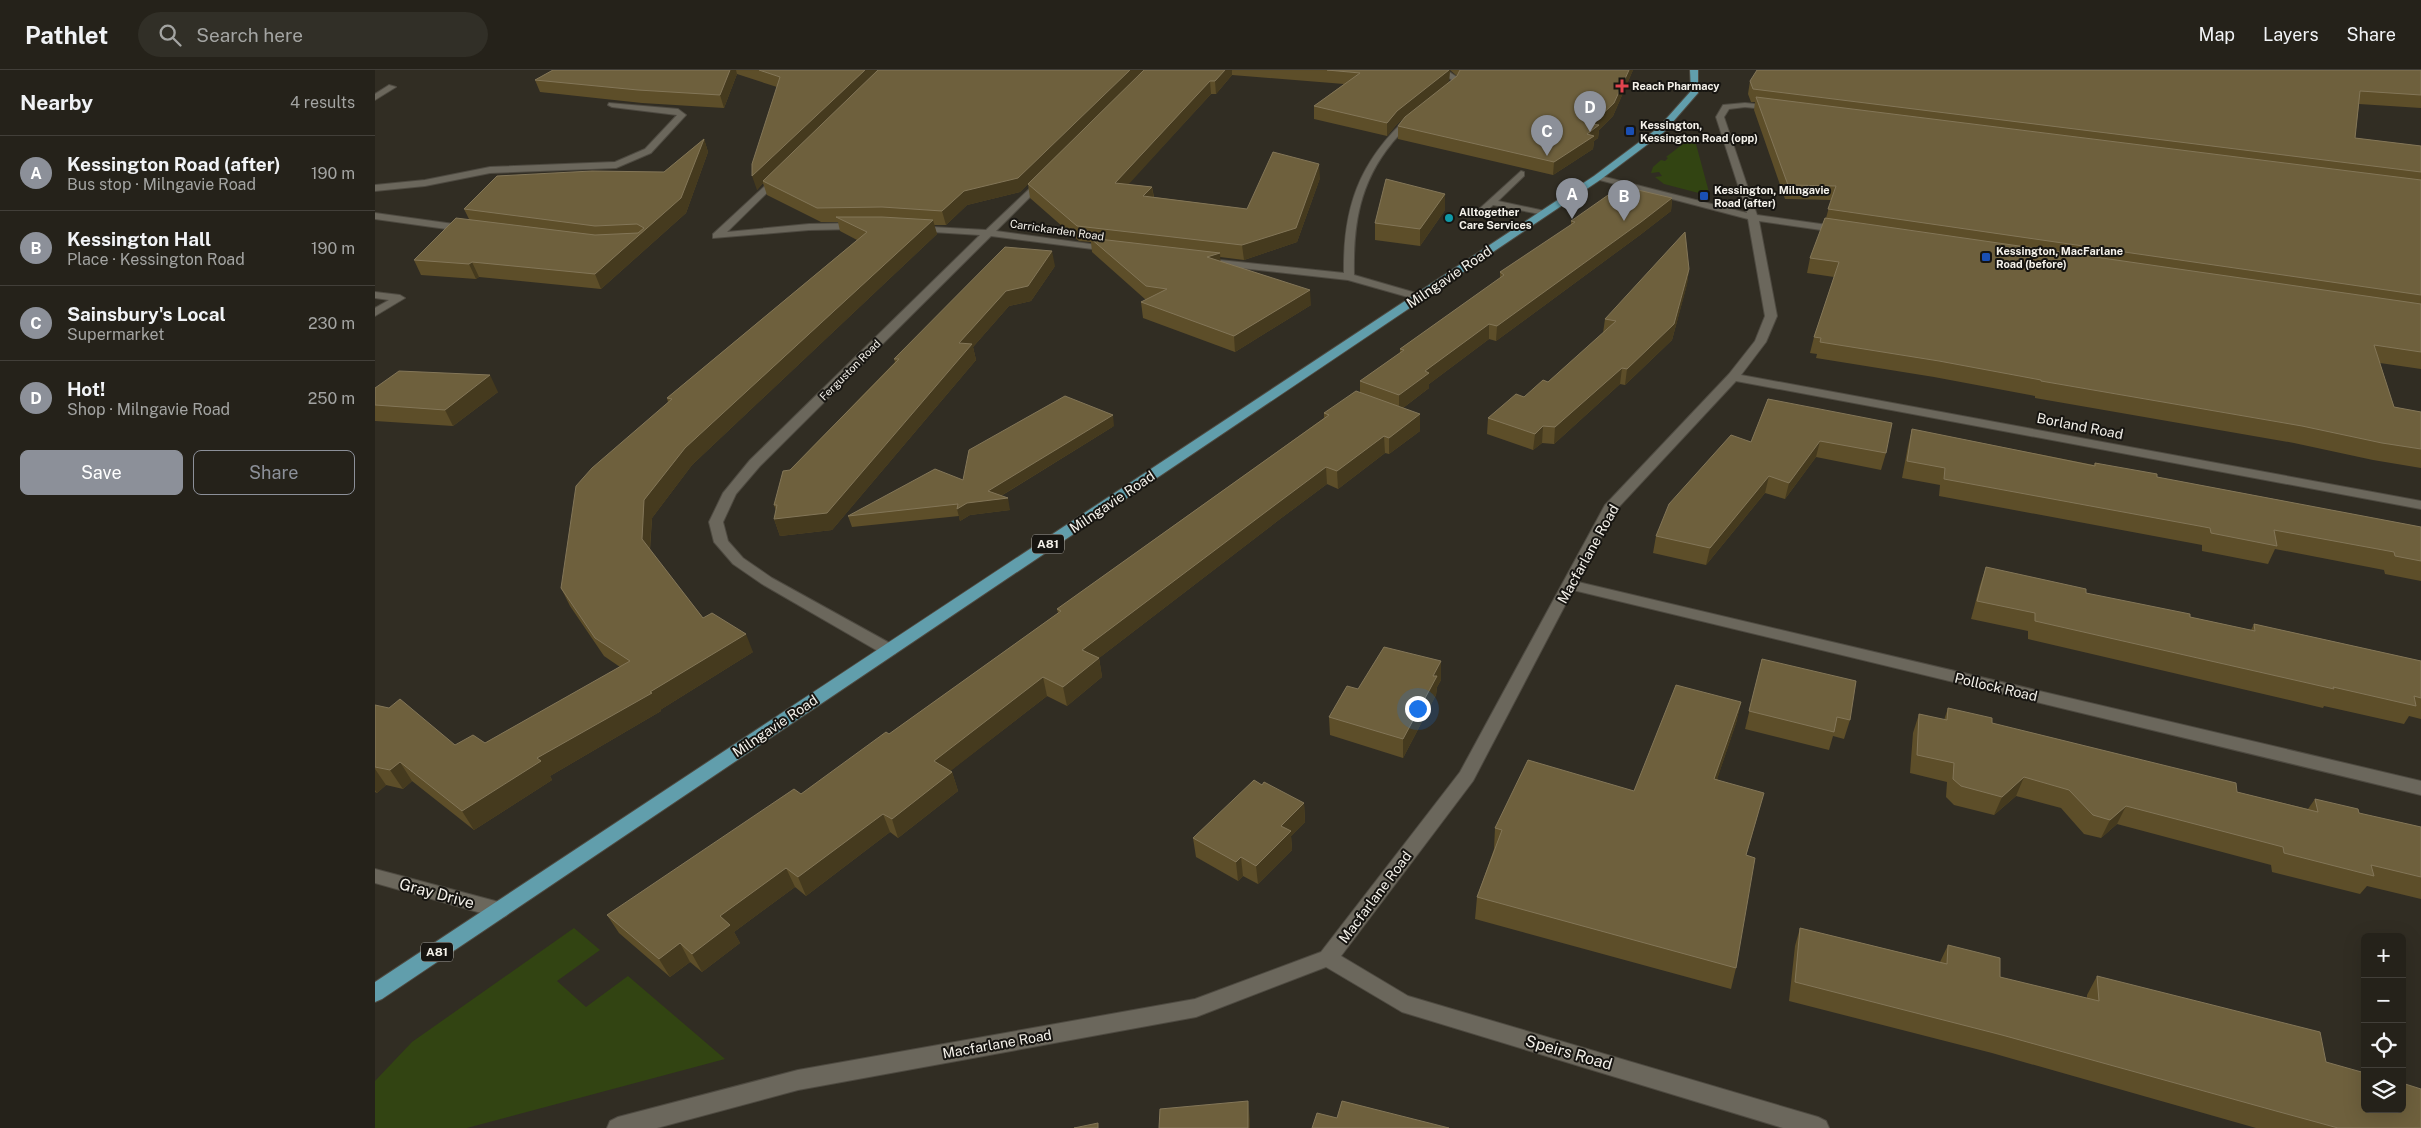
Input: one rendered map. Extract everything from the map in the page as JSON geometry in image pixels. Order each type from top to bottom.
[{"type":"main road","name":"Milngavie Road","points":[[375,993],[1597,178],[1661,130],[1695,91],[1694,70]]},
{"type":"street","points":[[1437,98],[1452,86],[1456,78],[1444,72]]},
{"type":"street","points":[[375,98],[392,87]]},
{"type":"street","points":[[375,188],[425,183],[490,170],[616,165],[648,151],[682,115],[678,112],[612,105]]},
{"type":"street","name":"Macfarlane Road","points":[[619,1128],[798,1080],[1196,1008],[1328,958],[1467,776],[1610,508],[1733,377],[1760,342],[1771,316],[1753,217],[1720,116],[1726,107],[1745,105],[1780,109]]},
{"type":"street","points":[[1349,277],[1349,235],[1357,200],[1374,160],[1401,127],[1423,110]]},
{"type":"street","points":[[788,167],[717,236],[809,227],[867,226]]},
{"type":"street","name":"Ferguston Road","points":[[889,650],[767,581],[738,561],[721,542],[717,522],[730,492],[755,463],[1053,169]]},
{"type":"street","points":[[1481,213],[1521,174]]},
{"type":"street","points":[[1597,178],[1753,217],[1852,231]]},
{"type":"street","points":[[1491,202],[1543,213]]},
{"type":"street","points":[[375,216],[483,231]]},
{"type":"street","name":"Carrickarden Road","points":[[905,227],[989,233],[1128,252]]},
{"type":"street","points":[[1195,260],[1349,277],[1419,298]]},
{"type":"street","points":[[375,295],[400,298],[375,313]]},
{"type":"street","name":"Borland Road","points":[[1733,377],[2421,505]]},
{"type":"street","name":"Pollock Road","points":[[1570,585],[2421,788]]},
{"type":"street","name":"Gray Drive","points":[[375,876],[499,910]]},
{"type":"street","name":"Speirs Road","points":[[1328,958],[1402,1003],[1818,1128]]},
{"type":"green space","points":[[1690,142],[1696,144],[1710,196],[1664,184],[1655,177],[1662,176],[1659,172],[1651,173],[1653,167],[1661,160],[1665,161],[1668,158],[1666,157],[1683,144]]},
{"type":"green space","points":[[574,928],[600,950],[557,981],[586,1007],[628,976],[725,1059],[467,1128],[375,1128],[375,1081],[412,1042]]},
{"type":"building","points":[[553,70],[730,70],[720,95],[638,90],[535,80]]},
{"type":"building","points":[[759,70],[865,70],[752,176],[752,164],[780,77]]},
{"type":"building","points":[[878,70],[1130,70],[1018,178],[964,191],[942,211],[882,207],[817,208],[763,181]]},
{"type":"building","points":[[1144,70],[1225,70],[1215,81],[1210,81],[1115,183],[1152,187],[1143,196],[1247,209],[1273,152],[1319,164],[1296,228],[1242,245],[1077,226],[1028,184]]},
{"type":"building","points":[[1327,70],[1449,70],[1397,111],[1387,123],[1314,106],[1360,73]]},
{"type":"building","points":[[1460,70],[1629,70],[1614,103],[1592,124],[1599,125],[1587,134],[1594,136],[1554,162],[1398,126],[1405,117],[1457,76]]},
{"type":"building","points":[[1757,70],[2421,70],[2421,95],[2360,91],[2355,138],[2421,146],[2421,172],[1753,89],[1750,81]]},
{"type":"building","points":[[1756,97],[2421,180],[2421,295],[1828,209],[1836,186],[1788,185]]},
{"type":"building","points":[[704,139],[681,198],[595,274],[472,262],[469,264],[414,260],[456,218],[595,235],[638,233],[644,228],[637,224],[595,226],[464,209],[497,176],[592,171],[664,172]]},
{"type":"building","points":[[1386,179],[1445,194],[1420,229],[1375,223]]},
{"type":"building","points":[[1621,186],[1672,198],[1497,326],[1489,324],[1425,371],[1429,373],[1399,395],[1360,381],[1404,350],[1400,349],[1504,275],[1500,272],[1575,222],[1571,221]]},
{"type":"building","points":[[836,217],[933,220],[685,448],[644,500],[642,539],[703,618],[712,613],[746,634],[650,692],[652,693],[537,758],[541,761],[462,811],[400,762],[390,770],[375,767],[375,705],[389,708],[400,699],[455,745],[473,735],[485,743],[630,661],[595,638],[561,588],[576,486],[592,468],[672,399],[667,398],[867,232]]},
{"type":"building","points":[[1825,218],[2421,304],[2421,352],[2374,345],[2394,407],[2421,412],[2421,449],[1939,361],[1820,342],[1821,338],[1814,337],[1839,262],[1810,258]]},
{"type":"building","points":[[1685,232],[1689,269],[1674,324],[1627,369],[1622,368],[1555,427],[1543,426],[1535,434],[1488,418],[1516,394],[1524,397],[1543,380],[1548,382],[1616,321],[1605,319]]},
{"type":"building","points":[[1090,238],[1220,253],[1207,257],[1310,290],[1234,336],[1141,302],[1167,289],[1146,286]]},
{"type":"building","points":[[1005,247],[1052,251],[1028,286],[1006,291],[959,343],[972,344],[827,513],[774,519],[777,505],[774,505],[783,471],[790,470],[899,359],[894,359]]},
{"type":"building","points":[[399,371],[490,375],[445,410],[375,405],[375,388]]},
{"type":"building","points":[[1356,391],[1420,414],[1389,438],[1384,436],[1337,471],[1326,467],[1082,650],[1099,658],[1063,687],[1043,677],[934,761],[952,772],[892,819],[883,814],[798,877],[786,868],[720,916],[730,925],[692,954],[680,943],[659,959],[607,915],[794,789],[801,794],[886,732],[889,734],[1061,611],[1057,609],[1329,415],[1324,413]]},
{"type":"building","points":[[1065,396],[1113,415],[988,491],[1008,498],[967,503],[957,509],[958,504],[848,516],[935,469],[963,480],[969,450]]},
{"type":"building","points":[[1768,399],[1892,423],[1886,453],[1820,441],[1789,483],[1769,476],[1710,548],[1656,536],[1669,504],[1731,435],[1751,442]]},
{"type":"building","points":[[1912,429],[2095,466],[2095,463],[2157,474],[2157,477],[2421,527],[2421,561],[2395,556],[2394,552],[2274,530],[2277,546],[2211,533],[2210,528],[1944,479],[1945,468],[1907,461]]},
{"type":"building","points":[[1986,567],[2086,589],[2086,593],[2190,614],[2190,617],[2255,631],[2254,624],[2421,661],[2421,698],[2414,696],[2416,706],[2035,621],[2035,613],[1977,601]]},
{"type":"building","points":[[1384,647],[1441,661],[1433,676],[1437,676],[1403,739],[1329,717],[1347,686],[1358,689]]},
{"type":"building","points":[[1762,659],[1856,681],[1850,720],[1837,717],[1834,732],[1749,711]]},
{"type":"building","points":[[1676,685],[1741,702],[1714,779],[1764,793],[1746,855],[1755,858],[1736,968],[1477,897],[1502,830],[1495,828],[1528,760],[1634,791]]},
{"type":"building","points":[[1948,708],[1992,718],[1992,723],[2236,783],[2237,792],[2318,812],[2315,799],[2358,809],[2359,813],[2421,827],[2421,877],[2371,865],[2374,876],[2284,853],[2283,847],[2126,806],[2110,820],[2093,815],[2069,790],[2024,777],[2002,797],[1961,786],[1953,779],[1954,763],[1917,755],[1919,714],[1947,720]]},
{"type":"building","points":[[1254,780],[1262,785],[1264,782],[1304,803],[1281,826],[1291,831],[1256,866],[1241,857],[1236,862],[1193,838]]},
{"type":"building","points":[[1800,928],[1947,964],[1948,945],[2000,958],[2000,977],[2099,1001],[2097,976],[2320,1032],[2326,1062],[2361,1072],[2361,1113],[2406,1113],[2406,1084],[2421,1089],[2421,1128],[2338,1128],[2002,1035],[1795,982]]},
{"type":"building","points":[[1248,1101],[1248,1128],[1159,1128],[1160,1109]]},
{"type":"building","points":[[1342,1101],[1449,1128],[1312,1128],[1317,1113],[1337,1118]]},
{"type":"building","points":[[1098,1123],[1098,1128],[1074,1128]]},
{"type":"place","name":"Reach Pharmacy","points":[[1622,86]]},
{"type":"place","name":"Kessington, Kessington Road (opp)","points":[[1630,131]]},
{"type":"place","name":"Hot!","points":[[1590,132]]},
{"type":"place","name":"Sainsbury's Local","points":[[1547,156]]},
{"type":"place","name":"Kessington, Milngavie Road (after)","points":[[1704,196]]},
{"type":"place","name":"Alltogether Care Services","points":[[1449,218]]},
{"type":"place","name":"Kessington Road (after)","points":[[1572,219]]},
{"type":"place","name":"Kessington Hall","points":[[1624,221]]},
{"type":"place","name":"Kessington, MacFarlane Road (before)","points":[[1986,257]]}]
